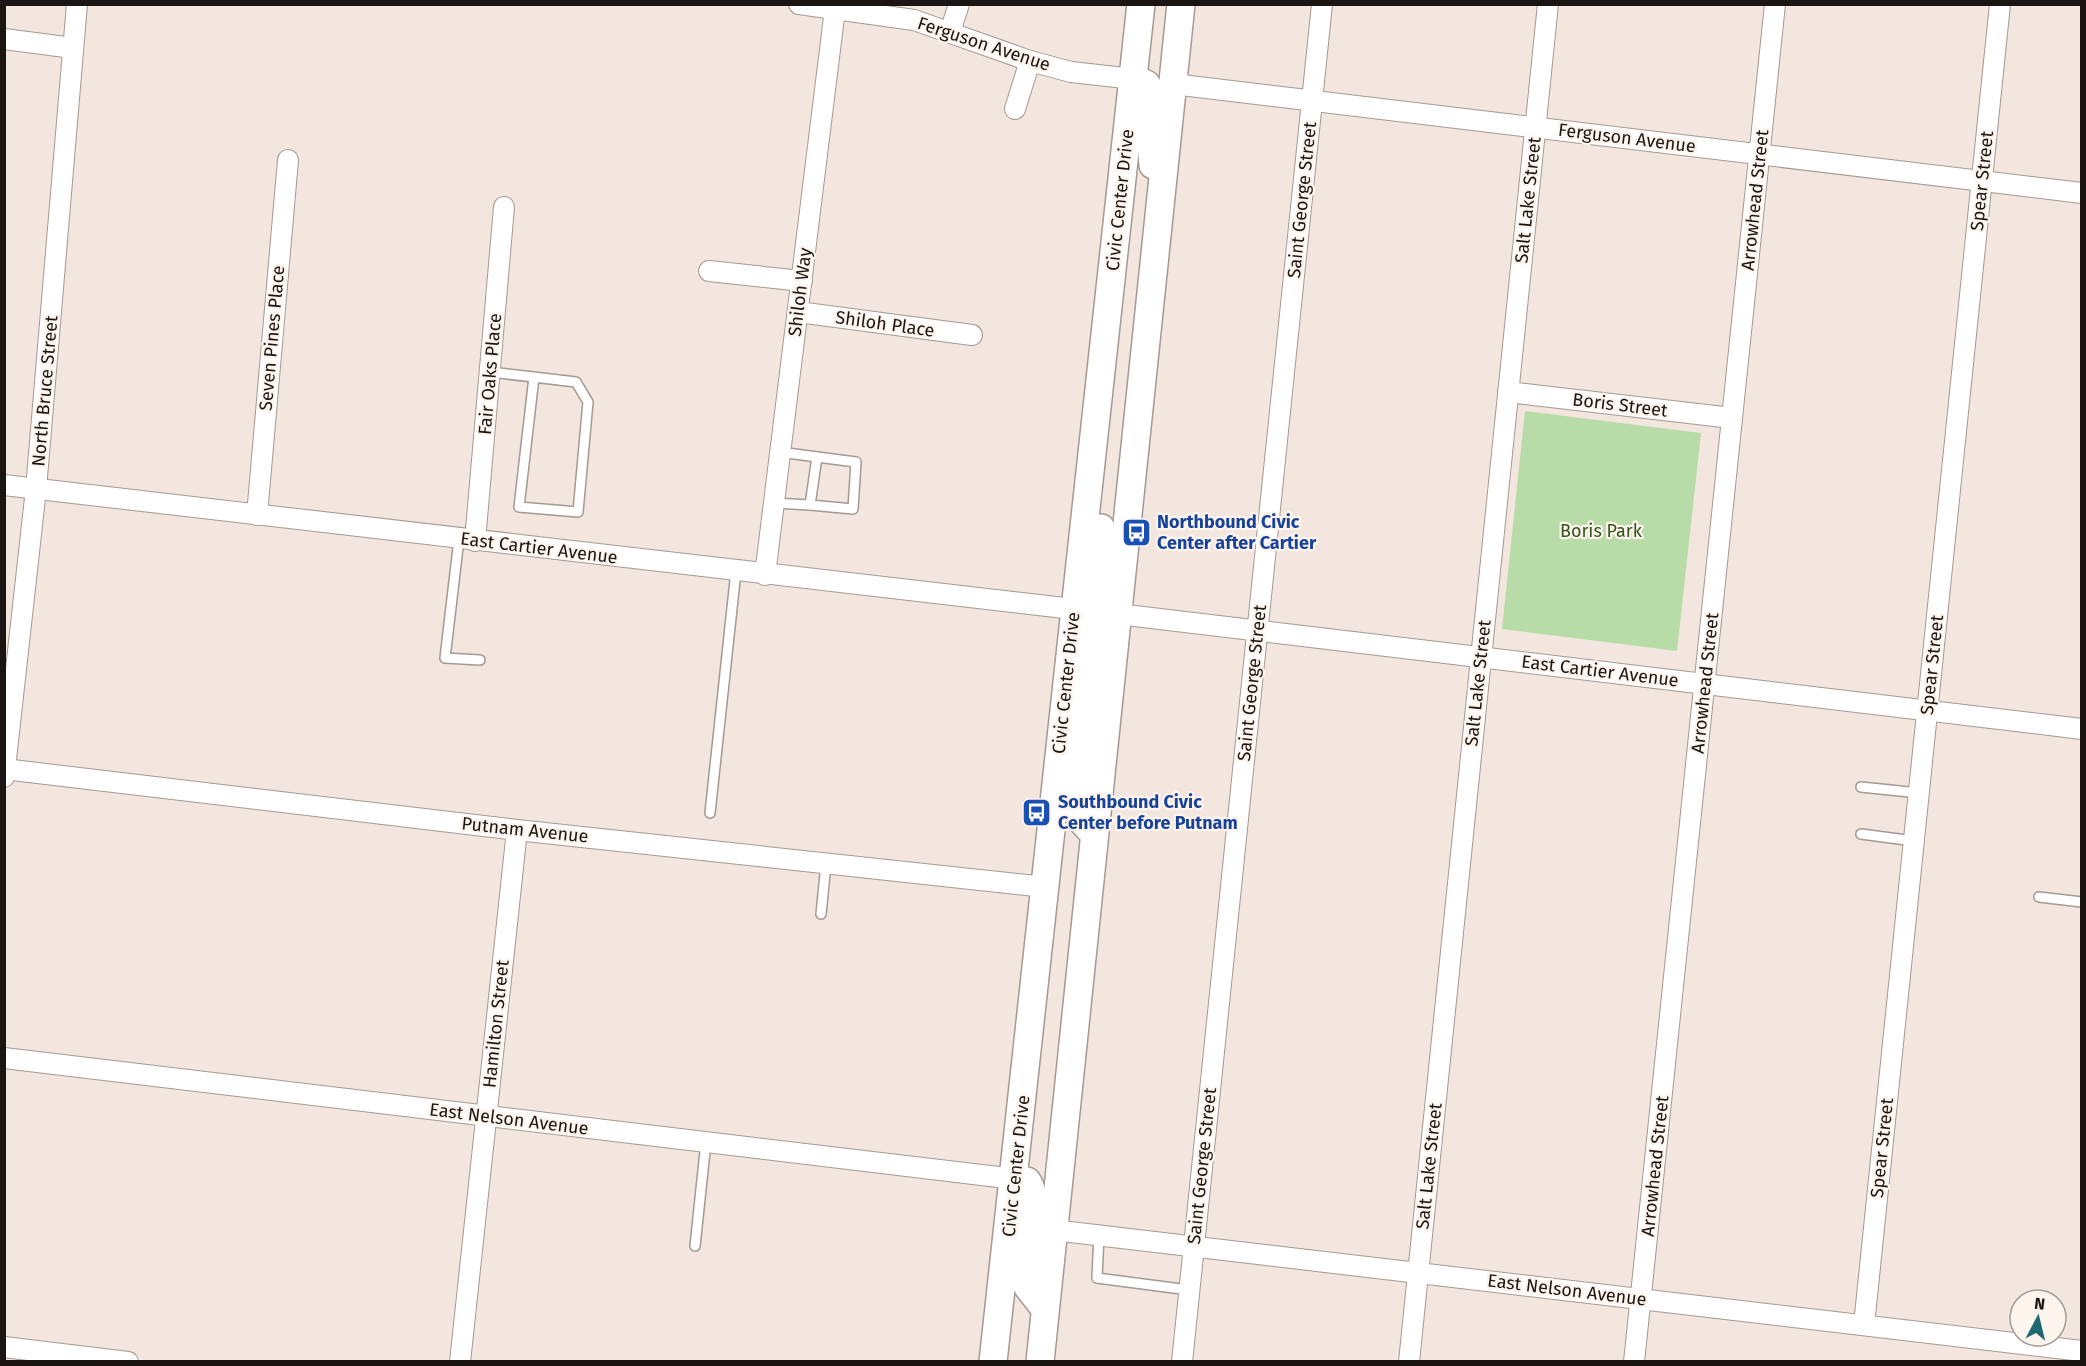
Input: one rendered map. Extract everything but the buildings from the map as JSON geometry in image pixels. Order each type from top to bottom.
[{"type":"main road","name":"Civic Center Drive","points":[[993,1362],[1015,1179],[1073,609],[1141,4]]},
{"type":"main road","points":[[1153,4],[1156,35],[1154,58],[1165,80],[1173,84]]},
{"type":"main road","points":[[1040,1362],[1181,4]]},
{"type":"main road","points":[[1134,79],[1146,84],[1152,93],[1149,120],[1159,223]]},
{"type":"main road","points":[[1098,398],[1110,412],[1110,429],[1096,575],[1098,598],[1103,609],[1118,614]]},
{"type":"main road","points":[[1073,609],[1091,616],[1094,628],[1078,804],[1080,819],[1094,834]]},
{"type":"main road","points":[[1015,1179],[1027,1181],[1033,1189],[1034,1207],[1027,1286],[1045,1309]]},
{"type":"street","name":"North Bruce Street","points":[[5,772],[36,489],[77,4]]},
{"type":"street","name":"Ferguson Avenue","points":[[799,4],[914,20],[1030,61],[1071,72],[1134,79]]},
{"type":"street","points":[[950,32],[959,4]]},
{"type":"street","name":"Saint George Street","points":[[1182,1362],[1322,4]]},
{"type":"street","name":"Salt Lake Street","points":[[1409,1362],[1548,4]]},
{"type":"street","name":"Arrowhead Street","points":[[1634,1362],[1775,4]]},
{"type":"street","name":"Spear Street","points":[[1864,1325],[2000,4]]},
{"type":"street","name":"Shiloh Way","points":[[765,574],[835,9]]},
{"type":"street","points":[[4,39],[73,48]]},
{"type":"street","points":[[1015,109],[1030,61]]},
{"type":"street","name":"Ferguson Avenue","points":[[1173,84],[2082,193]]},
{"type":"street","name":"Seven Pines Place","points":[[257,515],[288,160]]},
{"type":"street","name":"Fair Oaks Place","points":[[467,540],[490,372],[504,207]]},
{"type":"street","points":[[709,271],[802,281]]},
{"type":"street","name":"Shiloh Place","points":[[798,312],[972,336]]},
{"type":"street","name":"Boris Street","points":[[1508,392],[1732,418]]},
{"type":"street","name":"East Cartier Avenue","points":[[4,485],[1073,609]]},
{"type":"street","name":"East Cartier Avenue","points":[[1118,614],[2082,729]]},
{"type":"street","name":"Putnam Avenue","points":[[5,772],[1046,887]]},
{"type":"street","name":"Hamilton Street","points":[[460,1362],[517,830]]},
{"type":"street","name":"East Nelson Avenue","points":[[4,1058],[1015,1179]]},
{"type":"street","name":"East Nelson Avenue","points":[[1053,1230],[1864,1325],[2017,1352],[2082,1351]]},
{"type":"street","points":[[4,1347],[128,1362]]},
{"type":"lane","points":[[490,372],[576,381],[588,402],[578,512],[519,507],[534,377]]},
{"type":"lane","points":[[774,503],[853,509],[856,462],[780,452]]},
{"type":"lane","points":[[810,505],[817,458]]},
{"type":"lane","points":[[467,540],[445,658],[480,660]]},
{"type":"lane","points":[[710,813],[736,571]]},
{"type":"lane","points":[[1861,787],[1919,793]]},
{"type":"lane","points":[[1861,834],[1914,841]]},
{"type":"lane","points":[[821,914],[826,864]]},
{"type":"lane","points":[[2039,897],[2082,902]]},
{"type":"lane","points":[[695,1246],[706,1142]]},
{"type":"lane","points":[[1099,1235],[1097,1278],[1189,1290]]},
{"type":"green space","name":"Boris Park","points":[[1525,411],[1701,433],[1677,651],[1502,629]]},
{"type":"place","name":"Northbound Civic Center after Cartier","points":[[1136,532]]},
{"type":"place","name":"Southbound Civic Center before Putnam","points":[[1037,812]]}]
